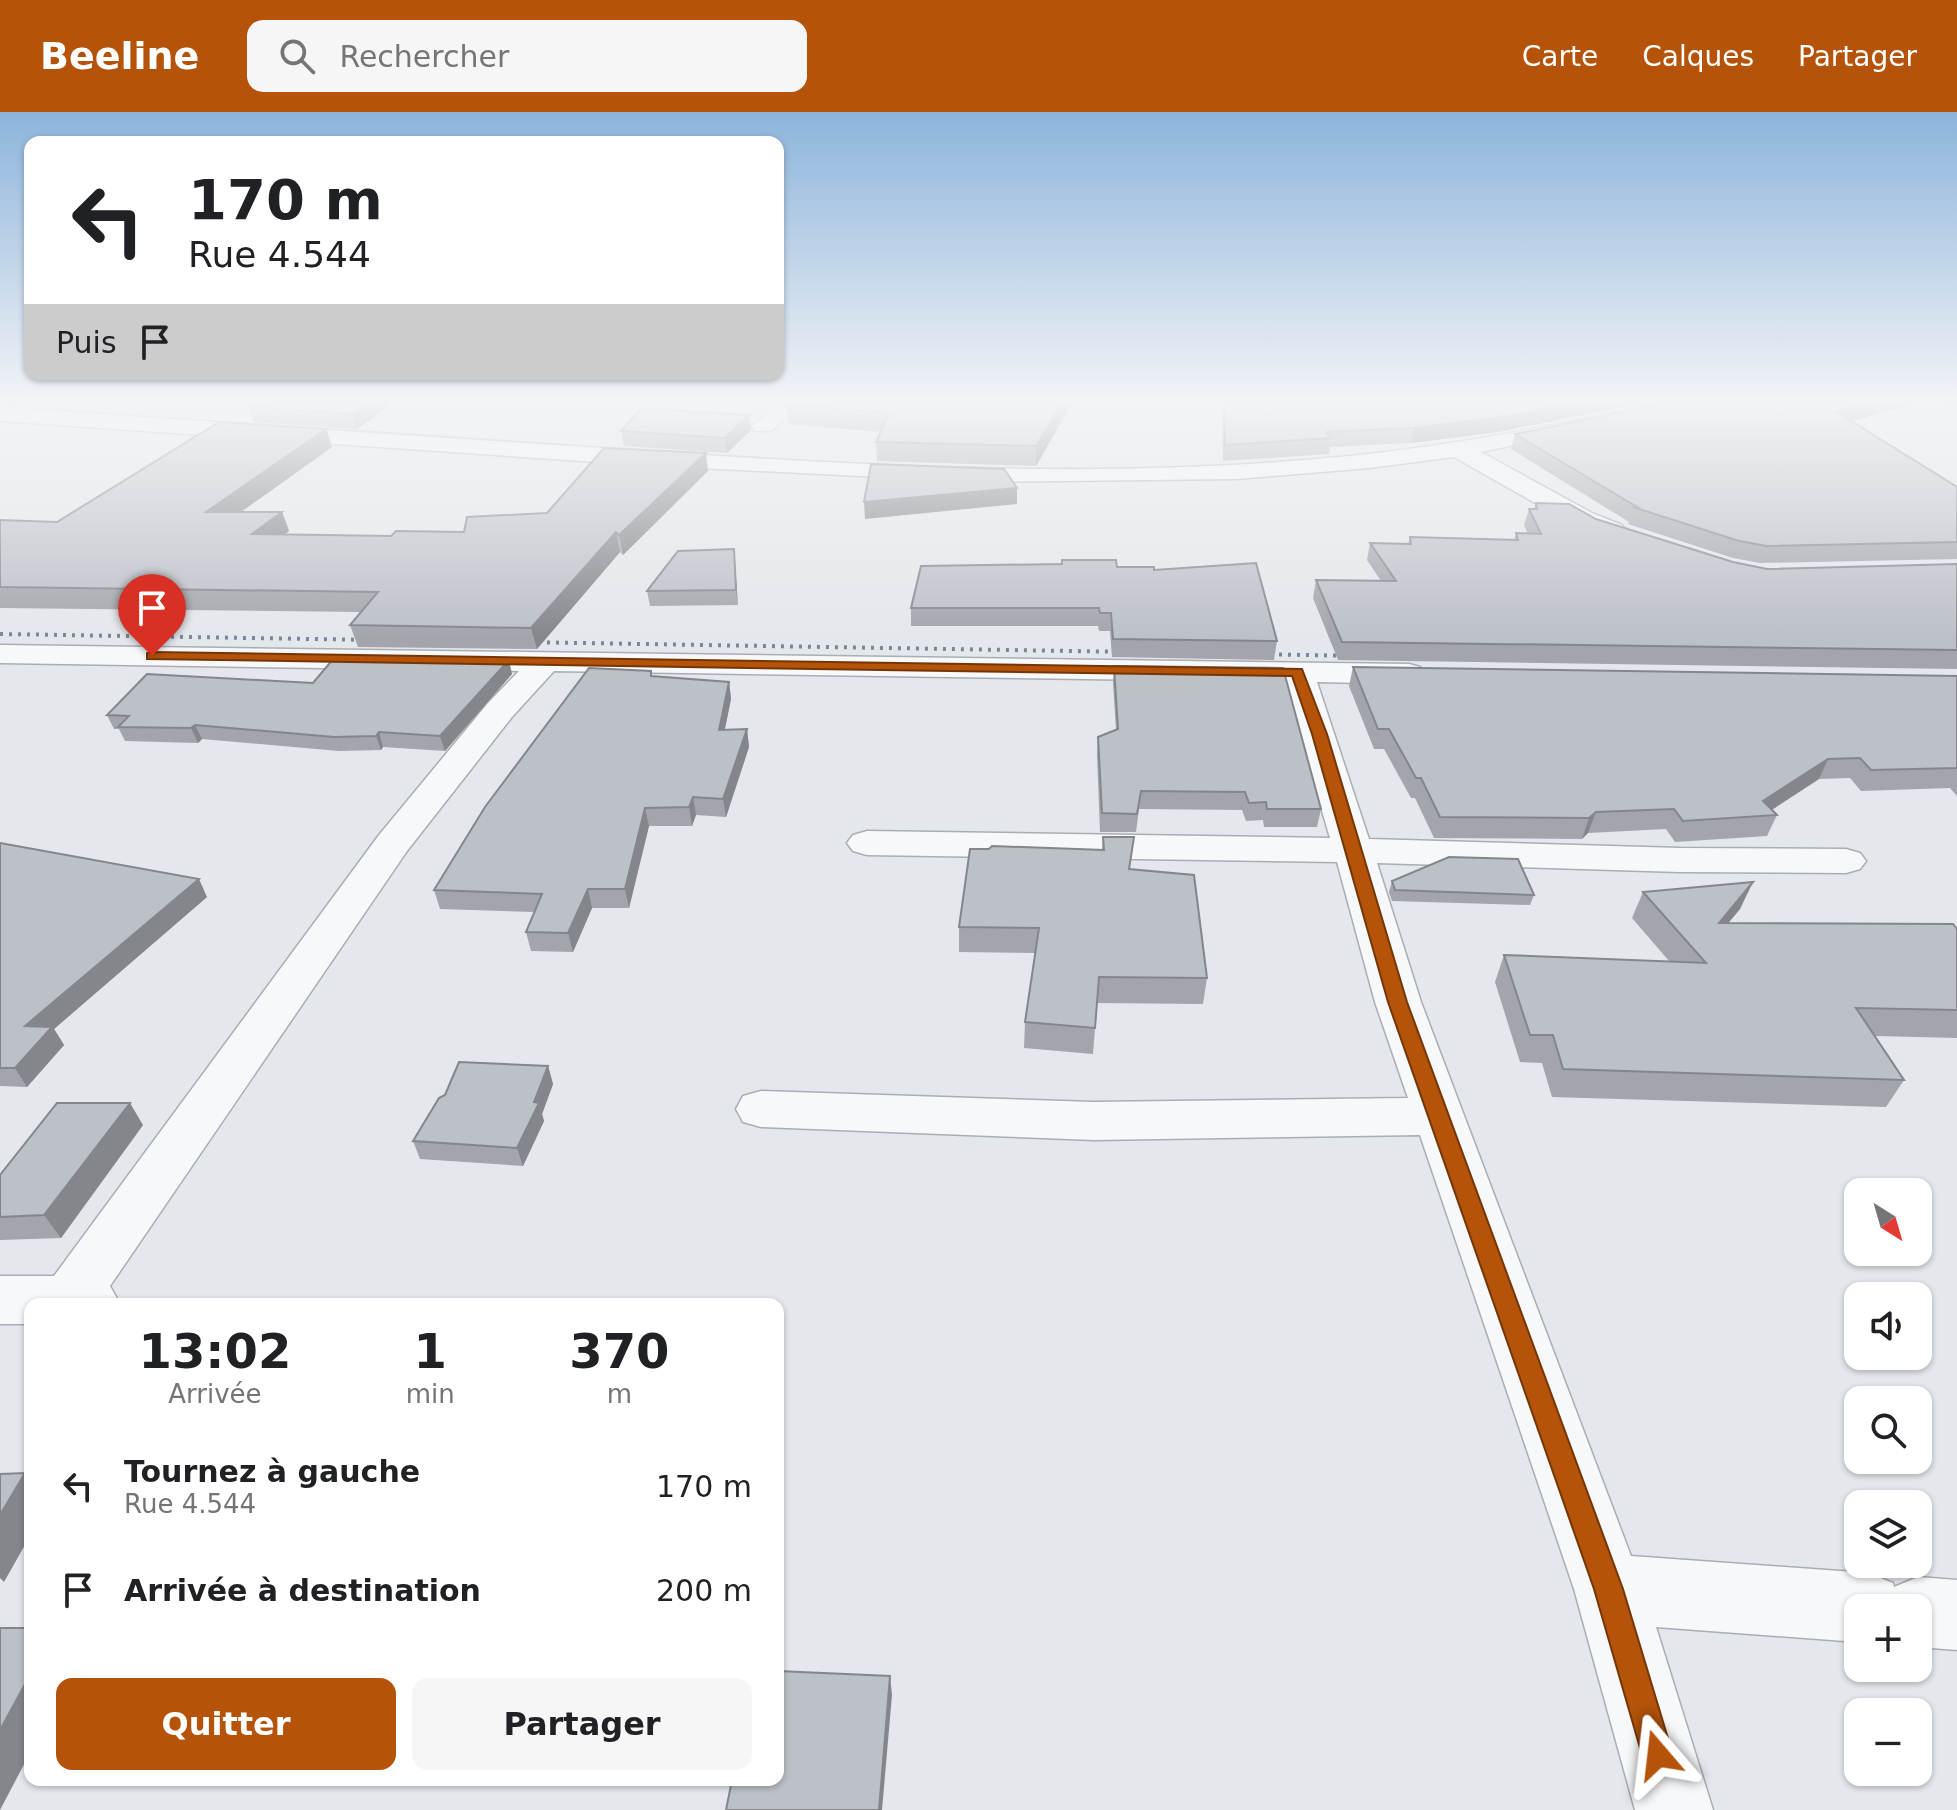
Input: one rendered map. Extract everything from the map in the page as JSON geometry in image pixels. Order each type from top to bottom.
[{"type":"street","points":[[1514,480],[1583,519],[1637,540]]},
{"type":"street","points":[[0,654],[1439,674]]},
{"type":"street","points":[[83,1298],[393,843],[500,710],[546,661]]},
{"type":"street","points":[[1297,672],[1319,734],[1398,1002],[1609,1589],[1674,1810]]},
{"type":"street","points":[[867,843],[1846,861]]},
{"type":"street","points":[[761,1109],[1094,1121],[1439,1116]]},
{"type":"street","points":[[0,1300],[24,1301]]},
{"type":"street","points":[[1609,1589],[1844,1606]]},
{"type":"street","points":[[1932,1613],[1957,1615]]},
{"type":"building","points":[[125,480],[252,480],[206,512],[282,512],[252,534],[391,536],[396,531],[464,532],[467,517],[547,513],[576,480],[677,480],[619,535],[616,532],[531,628],[350,625],[378,592],[0,587],[0,520],[57,522]]},
{"type":"building","points":[[868,480],[1012,480],[1017,488],[864,502]]},
{"type":"building","points":[[1592,480],[1946,480],[1957,487],[1957,542],[1767,546],[1739,541],[1633,507],[1637,507]]},
{"type":"building","points":[[1536,503],[1569,504],[1596,519],[1733,562],[1767,569],[1957,564],[1957,650],[1342,642],[1316,580],[1396,581],[1370,543],[1411,544],[1410,537],[1518,540],[1516,533],[1541,534],[1529,509],[1537,509]]},
{"type":"building","points":[[734,549],[736,590],[647,591],[678,551]]},
{"type":"building","points":[[1062,560],[1116,560],[1117,567],[1154,567],[1154,570],[1256,563],[1277,641],[1113,639],[1111,613],[1100,613],[1099,608],[911,608],[921,566],[1062,564]]},
{"type":"building","points":[[334,658],[509,660],[440,736],[379,732],[376,736],[334,737],[195,725],[191,728],[118,727],[129,716],[107,715],[147,674],[313,683]]},
{"type":"building","points":[[1114,666],[1283,668],[1321,809],[1267,809],[1266,802],[1249,803],[1245,792],[1141,791],[1137,814],[1102,813],[1098,737],[1118,729]]},
{"type":"building","points":[[1353,667],[1957,676],[1957,768],[1871,770],[1860,758],[1828,759],[1763,801],[1777,815],[1683,821],[1674,809],[1596,812],[1589,818],[1440,817],[1421,778],[1416,778],[1389,729],[1378,729]]},
{"type":"building","points":[[589,668],[651,671],[651,676],[729,682],[719,730],[747,729],[723,799],[693,797],[689,807],[645,808],[625,889],[588,889],[568,933],[526,932],[542,894],[434,890],[485,807]]},
{"type":"building","points":[[1103,837],[1134,837],[1129,869],[1194,875],[1207,978],[1099,977],[1095,1028],[1025,1022],[1039,928],[959,927],[970,849],[989,849],[992,846],[1104,850]]},
{"type":"building","points":[[0,843],[199,879],[25,1026],[52,1027],[15,1068],[0,1068]]},
{"type":"building","points":[[1449,857],[1518,859],[1534,895],[1395,890],[1392,881]]},
{"type":"building","points":[[1753,882],[1719,923],[1953,924],[1957,929],[1957,1010],[1856,1008],[1904,1080],[1563,1069],[1553,1035],[1530,1035],[1504,955],[1706,963],[1643,892]]},
{"type":"building","points":[[459,1062],[548,1066],[534,1102],[539,1103],[517,1148],[413,1141],[439,1098],[445,1095]]},
{"type":"building","points":[[57,1103],[130,1103],[44,1215],[0,1217],[0,1175]]},
{"type":"building","points":[[24,1473],[0,1515],[0,1474]]},
{"type":"building","points":[[0,1628],[24,1628],[24,1686],[0,1730]]},
{"type":"building","points":[[784,1671],[890,1676],[879,1810],[726,1810],[731,1786],[784,1786]]},
{"type":"railway","points":[[0,634],[376,640]]},
{"type":"railway","points":[[520,642],[1132,652]]},
{"type":"railway","points":[[1252,654],[1360,656]]},
{"type":"route","points":[[152,656],[1297,672],[1319,734],[1398,1002],[1609,1589],[1658,1755]]}]
